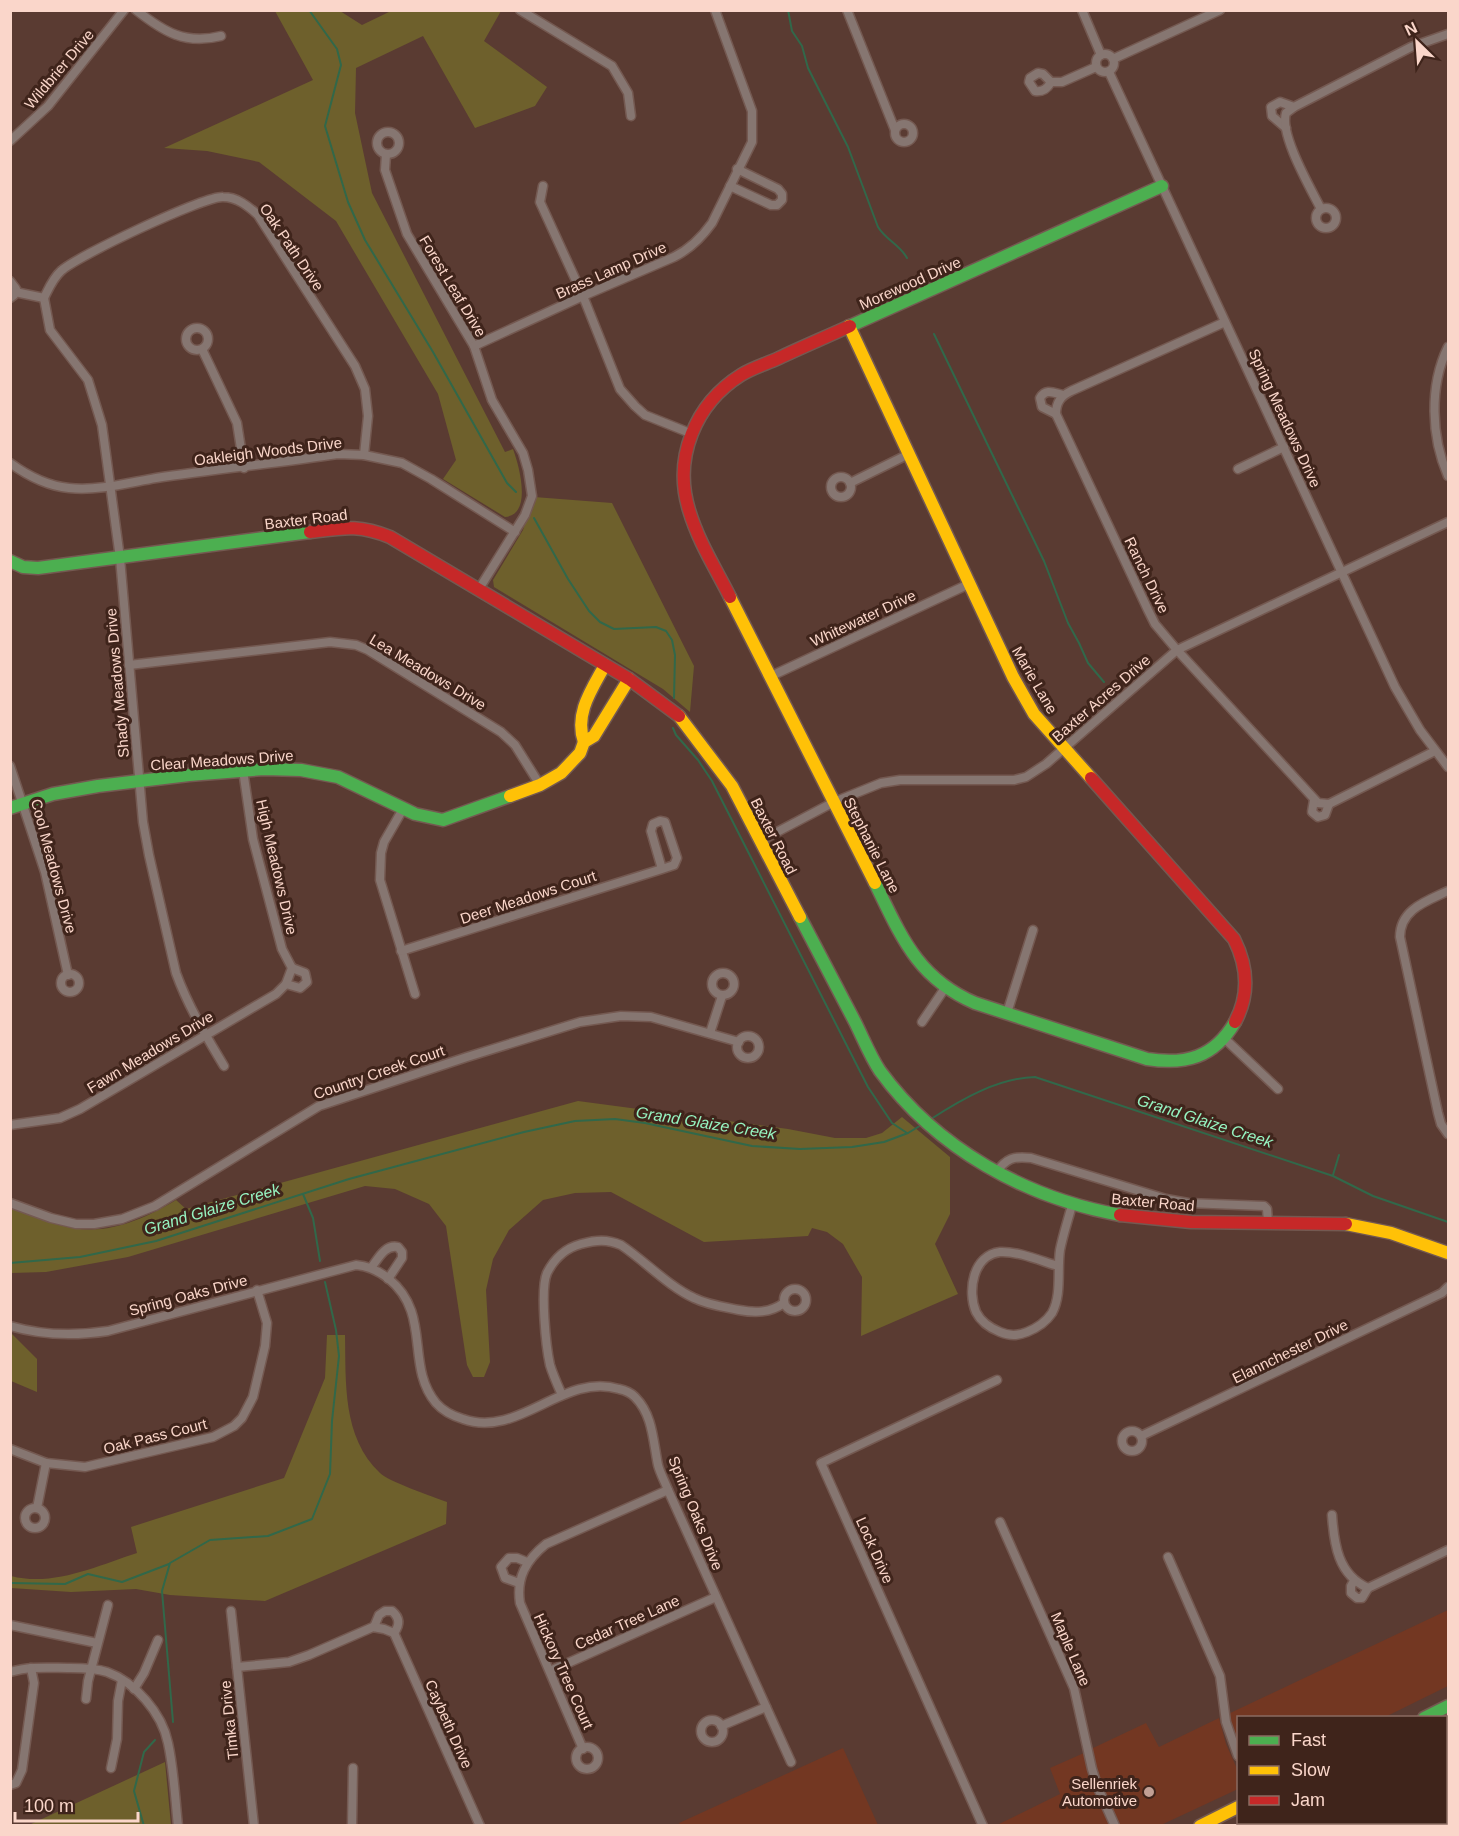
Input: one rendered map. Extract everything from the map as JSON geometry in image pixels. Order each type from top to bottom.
[{"type":"main road","name":"Morewood Drive","points":[[690,433],[717,393],[743,374],[1162,186]]},
{"type":"main road","name":"Marie Lane","points":[[849,326],[1013,677],[1034,714],[1234,939],[1243,957],[1245,993],[1238,1017],[1224,1038]]},
{"type":"main road","name":"Stephanie Lane","points":[[690,433],[683,478],[687,504],[710,558],[903,939],[924,969],[945,988],[975,1003],[1147,1059],[1176,1062],[1207,1050],[1224,1038]]},
{"type":"main road","name":"Baxter Road","points":[[10,561],[23,567],[38,568],[352,527],[370,529],[390,537],[629,679],[677,714],[732,786],[879,1069],[893,1089],[942,1135],[996,1173],[1072,1205],[1131,1218],[1332,1223],[1371,1228],[1449,1253]]},
{"type":"main road","points":[[584,742],[579,728],[581,717],[605,665]]},
{"type":"main road","name":"Clear Meadows Drive","points":[[10,808],[53,795],[140,780],[243,770],[303,769],[356,783],[403,809],[431,819],[443,820],[540,785],[571,764],[580,753],[584,742],[594,736],[629,679]]},
{"type":"main road","points":[[1428,1716],[1449,1706]]},
{"type":"main road","points":[[1200,1826],[1237,1808]]},
{"type":"street","name":"Wildbrier Drive","points":[[10,141],[48,106],[124,10]]},
{"type":"street","points":[[136,10],[162,30],[187,38],[205,40],[220,36]]},
{"type":"street","points":[[519,10],[612,66],[628,93],[631,116]]},
{"type":"street","name":"Brass Lamp Drive","points":[[474,346],[686,251],[709,228],[752,142],[752,111],[715,10]]},
{"type":"street","points":[[847,10],[895,130]]},
{"type":"street","points":[[1082,10],[1101,55]]},
{"type":"street","points":[[1113,59],[1220,10]]},
{"type":"street","points":[[1322,209],[1301,168],[1286,128],[1286,113],[1294,106],[1411,47],[1449,34]]},
{"type":"street","points":[[1107,54],[1113,59],[1113,68],[1109,72],[1100,72],[1096,67],[1096,61],[1101,55],[1107,54]]},
{"type":"street","points":[[1051,82],[1062,82],[1096,67]]},
{"type":"street","name":"Spring Meadows Drive","points":[[1109,72],[1395,687],[1420,730],[1449,767]]},
{"type":"street","points":[[1286,128],[1272,116],[1271,107],[1280,102],[1294,106]]},
{"type":"street","name":"Forest Leaf Drive","points":[[386,154],[385,170],[407,234],[474,346],[492,400],[524,453],[532,496],[525,515],[479,589]]},
{"type":"street","points":[[730,186],[771,205],[777,205],[782,200],[782,194],[778,189],[737,169]]},
{"type":"street","points":[[543,186],[540,202],[583,296],[613,373],[627,398],[645,414],[690,433]]},
{"type":"street","name":"Oak Path Drive","points":[[44,298],[61,270],[74,261],[141,228],[208,199],[222,196],[236,199],[258,215],[355,366],[365,389],[368,416],[364,455]]},
{"type":"street","points":[[10,281],[15,285],[13,295],[44,298]]},
{"type":"street","name":"Shady Meadows Drive","points":[[44,298],[50,330],[88,380],[102,425],[120,558],[147,848],[181,988],[224,1066]]},
{"type":"street","points":[[1056,414],[1057,405],[1063,395],[1225,322]]},
{"type":"street","points":[[1449,347],[1440,372],[1435,418],[1436,437],[1449,476]]},
{"type":"street","points":[[202,349],[234,416],[244,468]]},
{"type":"street","name":"Ranch Drive","points":[[1063,395],[1049,392],[1043,394],[1040,398],[1042,407],[1056,414],[1155,624],[1314,800],[1312,812],[1318,817],[1325,815],[1329,804]]},
{"type":"street","points":[[1238,469],[1284,447]]},
{"type":"street","name":"Oakleigh Woods Drive","points":[[10,463],[26,474],[52,485],[70,489],[110,487],[156,478],[338,454],[364,455],[402,463],[515,532]]},
{"type":"street","points":[[850,483],[909,454]]},
{"type":"street","name":"Baxter Acres Drive","points":[[760,841],[834,802],[872,786],[900,780],[1014,780],[1026,777],[1064,748],[1177,650],[1449,522]]},
{"type":"street","name":"Whitewater Drive","points":[[769,677],[969,584]]},
{"type":"street","name":"Lea Meadows Drive","points":[[129,665],[330,642],[356,645],[368,650],[501,732],[515,745],[540,785]]},
{"type":"street","points":[[1314,800],[1318,803],[1329,804],[1435,751]]},
{"type":"street","name":"Cool Meadows Drive","points":[[10,766],[45,872],[68,975]]},
{"type":"street","name":"High Meadows Drive","points":[[243,770],[253,840],[280,943],[287,960],[289,976]]},
{"type":"street","points":[[403,809],[384,842],[380,880],[415,994]]},
{"type":"street","points":[[660,821],[667,825],[677,858],[674,865],[662,869],[651,831],[653,824],[660,821]]},
{"type":"street","name":"Deer Meadows Court","points":[[401,951],[662,869]]},
{"type":"street","points":[[1449,891],[1426,901],[1411,911],[1402,921],[1400,937],[1438,1113],[1441,1124],[1449,1134]]},
{"type":"street","points":[[1007,1013],[1033,930]]},
{"type":"street","name":"Fawn Meadows Drive","points":[[10,1125],[38,1122],[70,1113],[92,1102],[276,993],[289,976]]},
{"type":"street","points":[[922,1022],[945,988]]},
{"type":"street","points":[[710,1033],[722,996]]},
{"type":"street","name":"Country Creek Court","points":[[10,1203],[57,1220],[85,1224],[109,1223],[155,1206],[319,1106],[580,1022],[615,1016],[651,1017],[739,1042]]},
{"type":"street","points":[[1224,1038],[1278,1089]]},
{"type":"street","points":[[996,1173],[1007,1159],[1031,1158],[1166,1199],[1188,1203],[1264,1206],[1267,1209],[1268,1222]]},
{"type":"street","points":[[1058,1266],[999,1252],[986,1258],[975,1270],[972,1295],[979,1317],[990,1328],[1008,1335],[1020,1334],[1043,1323],[1050,1315],[1056,1304],[1058,1266],[1072,1205]]},
{"type":"street","points":[[562,1395],[550,1366],[544,1289],[546,1275],[557,1258],[565,1250],[577,1245],[600,1240],[621,1245],[694,1298],[718,1307],[751,1312],[768,1311],[784,1303]]},
{"type":"street","points":[[371,1268],[386,1249],[392,1246],[398,1247],[402,1252],[402,1258],[388,1279]]},
{"type":"street","name":"Spring Oaks Drive","points":[[10,1326],[48,1334],[76,1335],[108,1331],[356,1265],[371,1268],[403,1292],[411,1309],[416,1330],[424,1382],[434,1401],[447,1412],[468,1421],[491,1424],[516,1417],[562,1395],[592,1386],[625,1391],[635,1397],[648,1418],[656,1445],[658,1465],[668,1490],[791,1762]]},
{"type":"street","name":"Elannchester Drive","points":[[1141,1436],[1442,1293],[1449,1287]]},
{"type":"street","name":"Oak Pass Court","points":[[10,1449],[46,1463],[72,1467],[97,1465],[213,1437],[234,1426],[242,1418],[253,1397],[267,1334],[267,1323],[257,1290]]},
{"type":"street","name":"Lock Drive","points":[[983,1826],[821,1463],[997,1380]]},
{"type":"street","points":[[37,1508],[46,1463]]},
{"type":"street","points":[[527,1562],[518,1558],[509,1558],[501,1567],[505,1578],[519,1583],[527,1562],[546,1544],[668,1490]]},
{"type":"street","points":[[1332,1515],[1334,1543],[1354,1581],[1368,1588]]},
{"type":"street","name":"Maple Lane","points":[[1000,1522],[1074,1688],[1092,1769],[1115,1826]]},
{"type":"street","points":[[1354,1581],[1351,1593],[1357,1598],[1362,1598],[1368,1588],[1449,1550]]},
{"type":"street","points":[[1168,1557],[1221,1676],[1226,1722],[1237,1751]]},
{"type":"street","name":"Hickory Tree Court","points":[[519,1583],[520,1603],[583,1749]]},
{"type":"street","name":"Cedar Tree Lane","points":[[550,1671],[716,1597]]},
{"type":"street","points":[[87,1699],[91,1668],[108,1605]]},
{"type":"street","name":"Timka Drive","points":[[231,1611],[254,1826]]},
{"type":"street","name":"Caybeth Drive","points":[[237,1667],[289,1662],[309,1655],[374,1627],[379,1615],[385,1611],[392,1611],[399,1623],[394,1633],[480,1826]]},
{"type":"street","points":[[10,1625],[97,1643]]},
{"type":"street","points":[[374,1627],[394,1633]]},
{"type":"street","points":[[134,1689],[144,1673],[158,1640]]},
{"type":"street","points":[[10,1671],[31,1668],[91,1668],[106,1672],[134,1689],[149,1703],[168,1741],[177,1826]]},
{"type":"street","points":[[10,1785],[16,1783],[22,1770],[34,1683],[31,1668]]},
{"type":"street","points":[[111,1768],[117,1739],[118,1701],[122,1680]]},
{"type":"street","points":[[722,1726],[766,1707]]},
{"type":"street","points":[[352,1826],[353,1768]]},
{"type":"shaded area","points":[[275,11],[340,11],[362,25],[391,11],[501,11],[484,41],[547,87],[535,106],[475,128],[423,36],[356,68],[355,113],[372,193],[505,452],[513,449],[522,488],[519,508],[514,514],[505,517],[443,479],[456,460],[438,394],[336,221],[259,162],[207,151],[164,148],[313,80]]},
{"type":"shaded area","points":[[534,497],[612,503],[694,666],[690,712],[663,689],[494,587],[493,580],[523,530]]},
{"type":"shaded area","points":[[578,1101],[788,1129],[835,1138],[866,1138],[882,1133],[902,1117],[950,1157],[950,1214],[935,1244],[958,1294],[861,1336],[862,1277],[843,1244],[827,1232],[812,1228],[808,1236],[704,1242],[611,1192],[575,1193],[543,1200],[509,1230],[493,1259],[486,1290],[490,1362],[484,1377],[473,1377],[467,1365],[446,1226],[429,1204],[395,1189],[365,1186],[128,1257],[46,1272],[11,1273],[10,1205],[74,1228],[105,1229],[149,1215],[176,1200],[186,1209]]},
{"type":"shaded area","points":[[11,1333],[37,1359],[37,1392],[11,1381]]},
{"type":"shaded area","points":[[327,1335],[345,1335],[346,1390],[352,1426],[368,1459],[384,1476],[447,1502],[446,1524],[265,1601],[170,1595],[136,1589],[71,1592],[11,1588],[11,1576],[27,1579],[59,1577],[75,1574],[137,1553],[131,1527],[284,1478],[325,1378]]},
{"type":"shaded area","points":[[1448,1610],[1448,1686],[1387,1716],[1237,1716],[1237,1742],[1226,1715]]},
{"type":"shaded area","points":[[1219,1718],[1226,1744],[1237,1769],[1237,1789],[1161,1825],[1120,1825],[1102,1787],[1091,1749],[1146,1723],[1159,1747]]},
{"type":"shaded area","points":[[1448,1726],[1448,1806],[1447,1802]]},
{"type":"shaded area","points":[[843,1748],[878,1825],[680,1825],[679,1823]]},
{"type":"shaded area","points":[[1084,1753],[1090,1776],[1111,1825],[995,1826],[1060,1794],[1050,1768]]},
{"type":"shaded area","points":[[165,1762],[171,1825],[29,1825]]},
{"type":"waterway","points":[[309,10],[337,49],[341,65],[325,126],[348,202],[365,240],[433,352],[507,483],[516,492]]},
{"type":"waterway","points":[[788,10],[792,31],[802,46],[808,68],[848,147],[878,227],[907,258]]},
{"type":"waterway","points":[[934,334],[1044,561],[1068,623],[1088,663],[1104,682]]},
{"type":"waterway","points":[[534,518],[568,579],[589,611],[600,622],[614,629],[656,627],[666,631],[672,640],[675,655],[674,698]]},
{"type":"waterway","points":[[673,728],[712,781],[868,1087],[892,1123],[907,1133]]},
{"type":"waterway","name":"Grand Glaize Creek","points":[[931,1119],[955,1104],[994,1085],[1035,1077],[1333,1176],[1373,1196],[1448,1222]]},
{"type":"waterway","name":"Grand Glaize Creek","points":[[10,1263],[80,1257],[156,1241],[349,1179],[524,1132],[575,1121],[615,1119],[645,1123],[752,1146],[800,1149],[852,1147],[884,1142],[908,1133],[923,1124]]},
{"type":"waterway","points":[[1333,1175],[1339,1155]]},
{"type":"waterway","points":[[303,1194],[313,1218],[320,1261]]},
{"type":"waterway","points":[[173,1722],[162,1591],[170,1563],[210,1540],[268,1536],[312,1519],[330,1474],[332,1421],[339,1356],[336,1330],[325,1282]]},
{"type":"waterway","points":[[10,1583],[65,1584],[88,1574],[122,1582],[169,1564]]},
{"type":"waterway","points":[[144,1826],[134,1791],[144,1752],[155,1740]]},
{"type":"traffic: fast","points":[[850,326],[1162,186]]},
{"type":"traffic: fast","points":[[10,561],[23,567],[38,568],[310,532]]},
{"type":"traffic: fast","points":[[10,808],[53,794],[98,786],[264,769],[301,770],[338,777],[415,814],[443,820],[510,796]]},
{"type":"traffic: fast","points":[[875,883],[893,921],[913,954],[939,981],[955,993],[975,1003],[1147,1059],[1161,1061],[1186,1059],[1208,1051],[1218,1044],[1235,1022]]},
{"type":"traffic: fast","points":[[800,917],[876,1065],[903,1099],[928,1124],[986,1166],[1018,1183],[1085,1207],[1120,1215]]},
{"type":"traffic: fast","points":[[1428,1716],[1448,1706]]},
{"type":"traffic: slow","points":[[849,326],[1013,677],[1034,714],[1091,778]]},
{"type":"traffic: slow","points":[[730,597],[875,883]]},
{"type":"traffic: slow","points":[[584,742],[581,732],[583,712],[605,665]]},
{"type":"traffic: slow","points":[[510,796],[540,785],[561,773],[580,753],[584,742],[594,736],[629,679]]},
{"type":"traffic: slow","points":[[679,716],[732,786],[800,917]]},
{"type":"traffic: slow","points":[[1346,1224],[1391,1233],[1448,1253]]},
{"type":"traffic: slow","points":[[1200,1826],[1237,1808]]},
{"type":"traffic: jam","points":[[730,597],[702,544],[689,510],[684,471],[686,452],[692,434],[711,401],[741,375],[850,326]]},
{"type":"traffic: jam","points":[[310,532],[341,528],[359,529],[390,537],[629,679],[679,716]]},
{"type":"traffic: jam","points":[[1091,778],[1234,939],[1242,960],[1245,980],[1243,1001],[1235,1022]]},
{"type":"traffic: jam","points":[[1120,1215],[1191,1222],[1346,1224]]},
{"type":"place","name":"Sellenriek Automotive","points":[[1149,1792]]}]
